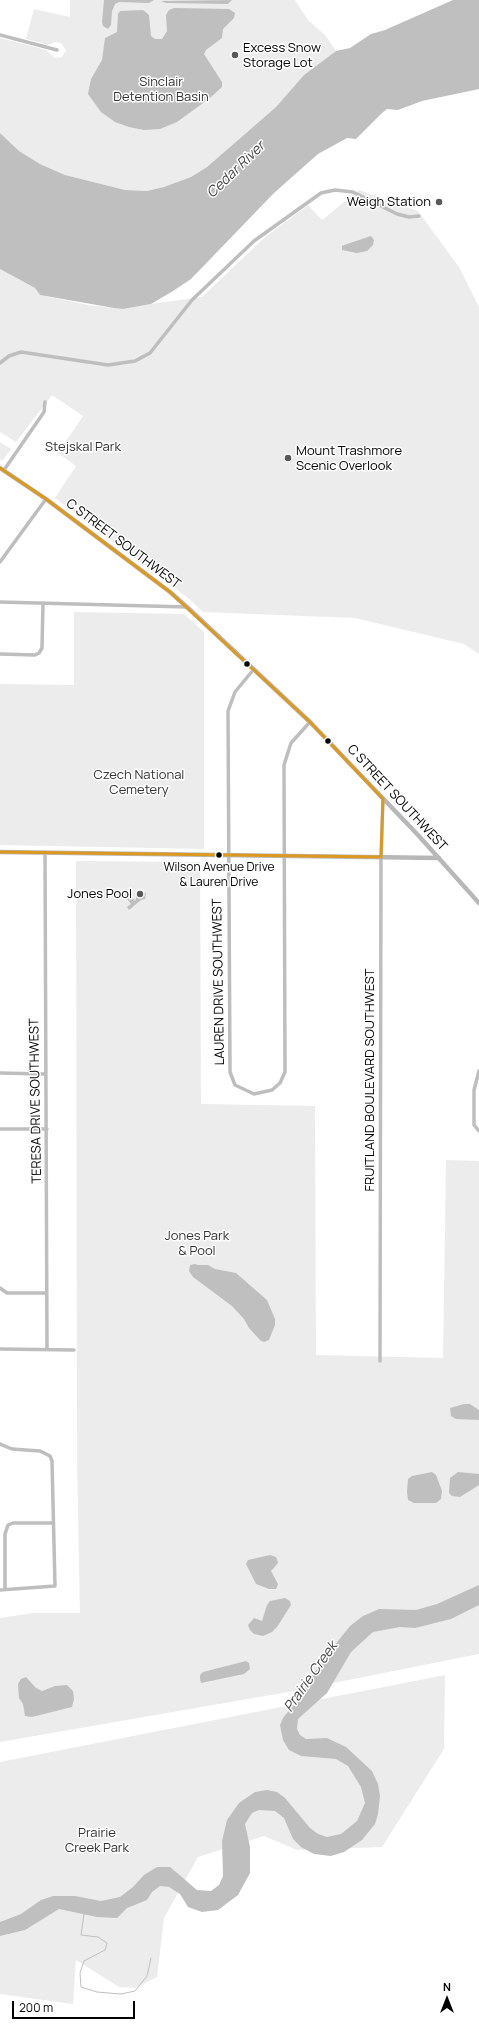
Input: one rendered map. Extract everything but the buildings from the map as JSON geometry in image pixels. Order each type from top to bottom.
[{"type":"main road","name":"C STREET SOUTHWEST","points":[[2,469],[46,499],[170,592],[187,607],[310,722],[439,858],[479,903]]},
{"type":"main road","points":[[0,852],[439,858]]},
{"type":"street","points":[[0,35],[58,50]]},
{"type":"street","points":[[0,363],[9,356],[21,352],[108,364],[135,362],[150,353],[192,300],[254,241],[321,193],[335,190],[353,192],[397,214],[409,217],[419,216]]},
{"type":"street","points":[[2,469],[44,412],[45,402]]},
{"type":"street","points":[[0,562],[46,499]]},
{"type":"street","points":[[0,551],[5,555]]},
{"type":"street","points":[[0,602],[187,607]]},
{"type":"street","points":[[0,654],[35,655],[39,653],[42,648],[43,603]]},
{"type":"street","name":"LAUREN DRIVE SOUTHWEST","points":[[254,669],[235,692],[228,711],[230,1072],[235,1085],[247,1092],[258,1094],[272,1090],[280,1082],[285,1072],[284,856]]},
{"type":"street","points":[[284,856],[285,759],[294,738],[310,722]]},
{"type":"street","name":"FRUITLAND BOULEVARD SOUTHWEST","points":[[380,1361],[381,857],[383,799]]},
{"type":"street","name":"TERESA DRIVE SOUTHWEST","points":[[45,853],[44,1074],[47,1129],[47,1349]]},
{"type":"street","points":[[479,1071],[474,1090],[474,1125],[479,1131]]},
{"type":"street","points":[[0,1073],[44,1074]]},
{"type":"street","points":[[0,1129],[47,1129]]},
{"type":"street","points":[[0,1288],[7,1293],[47,1293]]},
{"type":"street","points":[[0,1349],[74,1350]]},
{"type":"street","points":[[0,1444],[12,1449],[40,1451],[50,1456],[54,1586],[0,1590]]},
{"type":"street","points":[[5,1589],[5,1534],[8,1525],[13,1523],[53,1523]]},
{"type":"green space","name":"Sinclair Detention Basin","points":[[70,0],[295,0],[308,20],[325,35],[336,51],[304,75],[276,107],[207,167],[191,177],[165,187],[147,191],[124,190],[65,175],[40,164],[19,151],[0,133],[0,38],[46,50],[55,58],[62,57],[66,50],[61,43],[55,42],[49,45],[26,39],[34,9],[70,17]]},
{"type":"green space","name":"Stejskal Park","points":[[359,190],[418,211],[459,267],[479,307],[479,654],[464,644],[355,618],[203,612],[188,598],[55,498],[76,466],[58,453],[83,416],[52,395],[16,442],[0,432],[0,269],[35,288],[40,295],[88,305],[123,309],[202,297],[263,239],[308,205],[322,220]]},
{"type":"green space","points":[[0,442],[11,449],[2,461],[0,459]]},
{"type":"green space","name":"Czech National Cemetery","points":[[74,612],[184,614],[204,632],[204,849],[0,845],[0,684],[74,685]]},
{"type":"green space","name":"Jones Park & Pool","points":[[76,861],[200,862],[201,1104],[315,1106],[316,1355],[443,1358],[446,1160],[479,1161],[479,1654],[288,1692],[0,1742],[0,1618],[33,1613],[80,1613],[77,1461]]},
{"type":"green space","name":"Prairie Creek Park","points":[[445,1675],[444,1749],[382,1847],[297,1850],[264,1836],[198,1857],[164,1918],[157,1977],[135,1988],[119,1987],[76,1960],[73,2004],[0,1994],[0,1762]]},
{"type":"water","points":[[104,0],[154,0],[149,3],[119,2],[115,4],[112,11],[111,25],[108,29],[103,26],[102,22]]},
{"type":"water","points":[[232,0],[228,4],[166,3],[161,1]]},
{"type":"water","name":"Cedar River","points":[[453,0],[479,0],[479,89],[422,101],[398,110],[387,109],[356,139],[347,138],[318,154],[274,193],[191,279],[173,291],[151,304],[123,309],[114,308],[40,295],[35,288],[0,269],[0,133],[19,151],[40,164],[65,175],[125,190],[147,191],[164,187],[191,177],[207,167],[276,107],[304,75],[336,51],[350,48],[371,34],[385,30]]},
{"type":"water","name":"Sinclair Detention Basin","points":[[174,8],[229,9],[235,13],[234,18],[223,29],[222,38],[206,50],[204,54],[222,82],[222,87],[210,98],[177,122],[160,129],[144,130],[115,122],[101,112],[88,94],[91,79],[102,60],[105,38],[117,32],[118,14],[120,11],[143,10],[149,15],[151,36],[155,39],[162,39],[167,31],[166,15],[169,10]]},
{"type":"water","points":[[371,236],[374,240],[373,245],[367,251],[357,253],[342,250],[342,246]]},
{"type":"water","points":[[141,891],[146,893],[145,899],[141,900],[129,910],[127,907],[131,904],[124,895],[128,892],[135,901],[138,892]]},
{"type":"water","points":[[190,1265],[208,1265],[215,1269],[236,1273],[267,1300],[275,1319],[275,1325],[269,1340],[264,1342],[261,1341],[232,1306],[193,1277],[189,1271]]},
{"type":"water","points":[[470,1404],[479,1410],[479,1420],[456,1419],[451,1416],[450,1408]]},
{"type":"water","points":[[432,1472],[436,1475],[442,1491],[441,1499],[436,1503],[414,1503],[408,1500],[408,1479],[412,1476]]},
{"type":"water","points":[[458,1472],[479,1474],[479,1485],[460,1497],[452,1496],[449,1493],[450,1478]]},
{"type":"water","points":[[270,1555],[276,1557],[278,1563],[271,1571],[278,1584],[276,1589],[269,1589],[256,1584],[246,1564],[248,1560]]},
{"type":"water","points":[[479,1585],[479,1605],[451,1619],[415,1628],[400,1627],[373,1632],[351,1652],[327,1693],[298,1719],[297,1729],[300,1735],[306,1739],[327,1738],[346,1747],[372,1771],[378,1784],[380,1796],[378,1814],[375,1824],[362,1840],[344,1852],[331,1856],[314,1854],[301,1847],[293,1839],[284,1818],[275,1811],[259,1810],[252,1813],[245,1824],[250,1847],[250,1873],[238,1895],[218,1910],[202,1912],[188,1907],[180,1894],[169,1887],[160,1886],[152,1892],[147,1900],[127,1908],[117,1918],[97,1917],[59,1909],[25,1930],[0,1936],[0,1922],[21,1914],[41,1900],[53,1896],[75,1896],[101,1901],[120,1897],[133,1887],[144,1875],[157,1867],[170,1867],[197,1890],[211,1891],[219,1885],[223,1876],[222,1841],[227,1820],[239,1803],[255,1792],[267,1790],[277,1792],[285,1798],[310,1828],[318,1834],[327,1837],[341,1834],[357,1821],[365,1803],[361,1787],[348,1766],[336,1759],[301,1756],[289,1750],[283,1740],[280,1725],[283,1718],[297,1701],[312,1676],[334,1646],[350,1626],[363,1616],[379,1609],[416,1610],[437,1604]]},
{"type":"water","points":[[285,1598],[290,1601],[291,1605],[277,1627],[272,1632],[263,1636],[254,1634],[248,1625],[254,1618],[262,1621],[267,1605],[270,1601]]},
{"type":"water","points":[[246,1661],[249,1663],[250,1669],[244,1674],[201,1683],[200,1675],[203,1672]]},
{"type":"water","points":[[26,1677],[36,1688],[42,1691],[55,1686],[67,1685],[73,1691],[74,1699],[72,1707],[32,1717],[25,1716],[23,1704],[19,1698],[18,1684],[21,1679]]},
{"type":"waterway","points":[[84,1914],[81,1935],[98,1937],[107,1943],[105,1950],[84,1961],[80,1973],[81,1987],[97,1992],[121,1994],[135,1991],[147,1976],[151,1958]]},
{"type":"transit line","points":[[0,468],[46,499],[170,592],[310,722],[383,799],[381,857],[0,852]]},
{"type":"place","name":"Excess Snow Storage Lot","points":[[235,55]]},
{"type":"place","name":"Weigh Station","points":[[439,202]]},
{"type":"place","name":"Mount Trashmore Scenic Overlook","points":[[288,458]]},
{"type":"place","name":"Wilson Avenue Drive & Lauren Drive","points":[[219,855]]},
{"type":"place","name":"Jones Pool","points":[[140,894]]},
{"type":"water label","name":"Prairie Creek","points":[[311,1677]]}]
